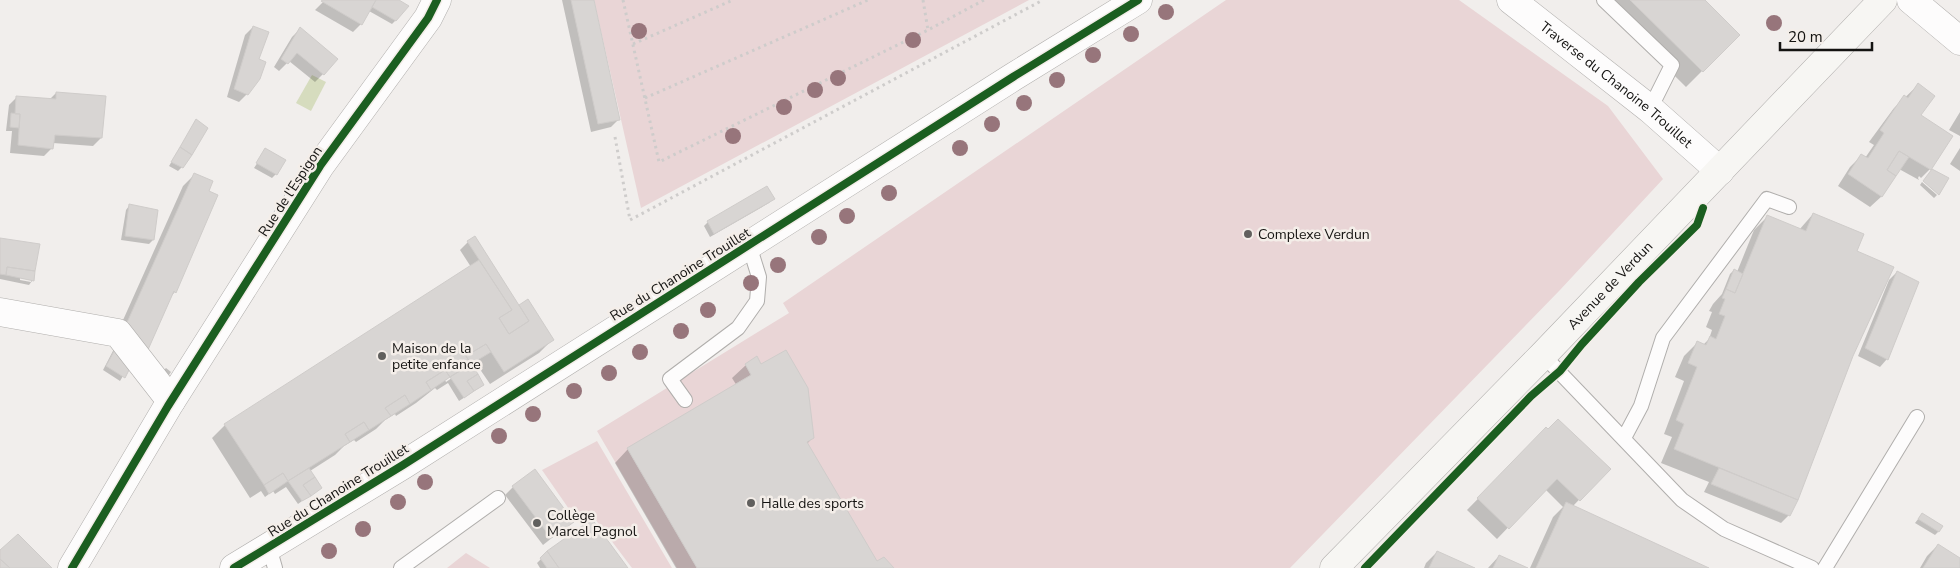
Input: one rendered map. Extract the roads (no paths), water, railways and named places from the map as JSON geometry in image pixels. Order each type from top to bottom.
[{"type":"main road","name":"Avenue de Verdun","points":[[1334,568],[1544,355],[1883,0]]},
{"type":"street","name":"Rue de l'Espigon","points":[[72,568],[170,403],[320,166],[428,18],[437,0]]},
{"type":"street","name":"Rue du Chanoine Trouillet","points":[[234,568],[272,558],[412,460],[1138,0]]},
{"type":"street","name":"Traverse du Chanoine Trouillet","points":[[1511,0],[1650,110],[1720,171]]},
{"type":"street","points":[[1911,0],[1960,41]]},
{"type":"street","points":[[0,312],[118,333],[170,403]]},
{"type":"lane","points":[[1604,0],[1672,65],[1650,110]]},
{"type":"lane","points":[[1624,438],[1641,406],[1664,338],[1767,199],[1789,206]]},
{"type":"lane","points":[[685,400],[670,378],[738,328],[757,301],[759,277],[749,245]]},
{"type":"lane","points":[[1544,355],[1682,500],[1724,529],[1812,568]]},
{"type":"lane","points":[[1825,568],[1917,417]]},
{"type":"lane","points":[[402,568],[498,498]]},
{"type":"place","name":"Complexe Verdun","points":[[1248,234]]},
{"type":"place","name":"Maison de la petite enfance","points":[[382,356]]},
{"type":"place","name":"Halle des sports","points":[[751,503]]},
{"type":"place","name":"Collège Marcel Pagnol","points":[[537,523]]}]
